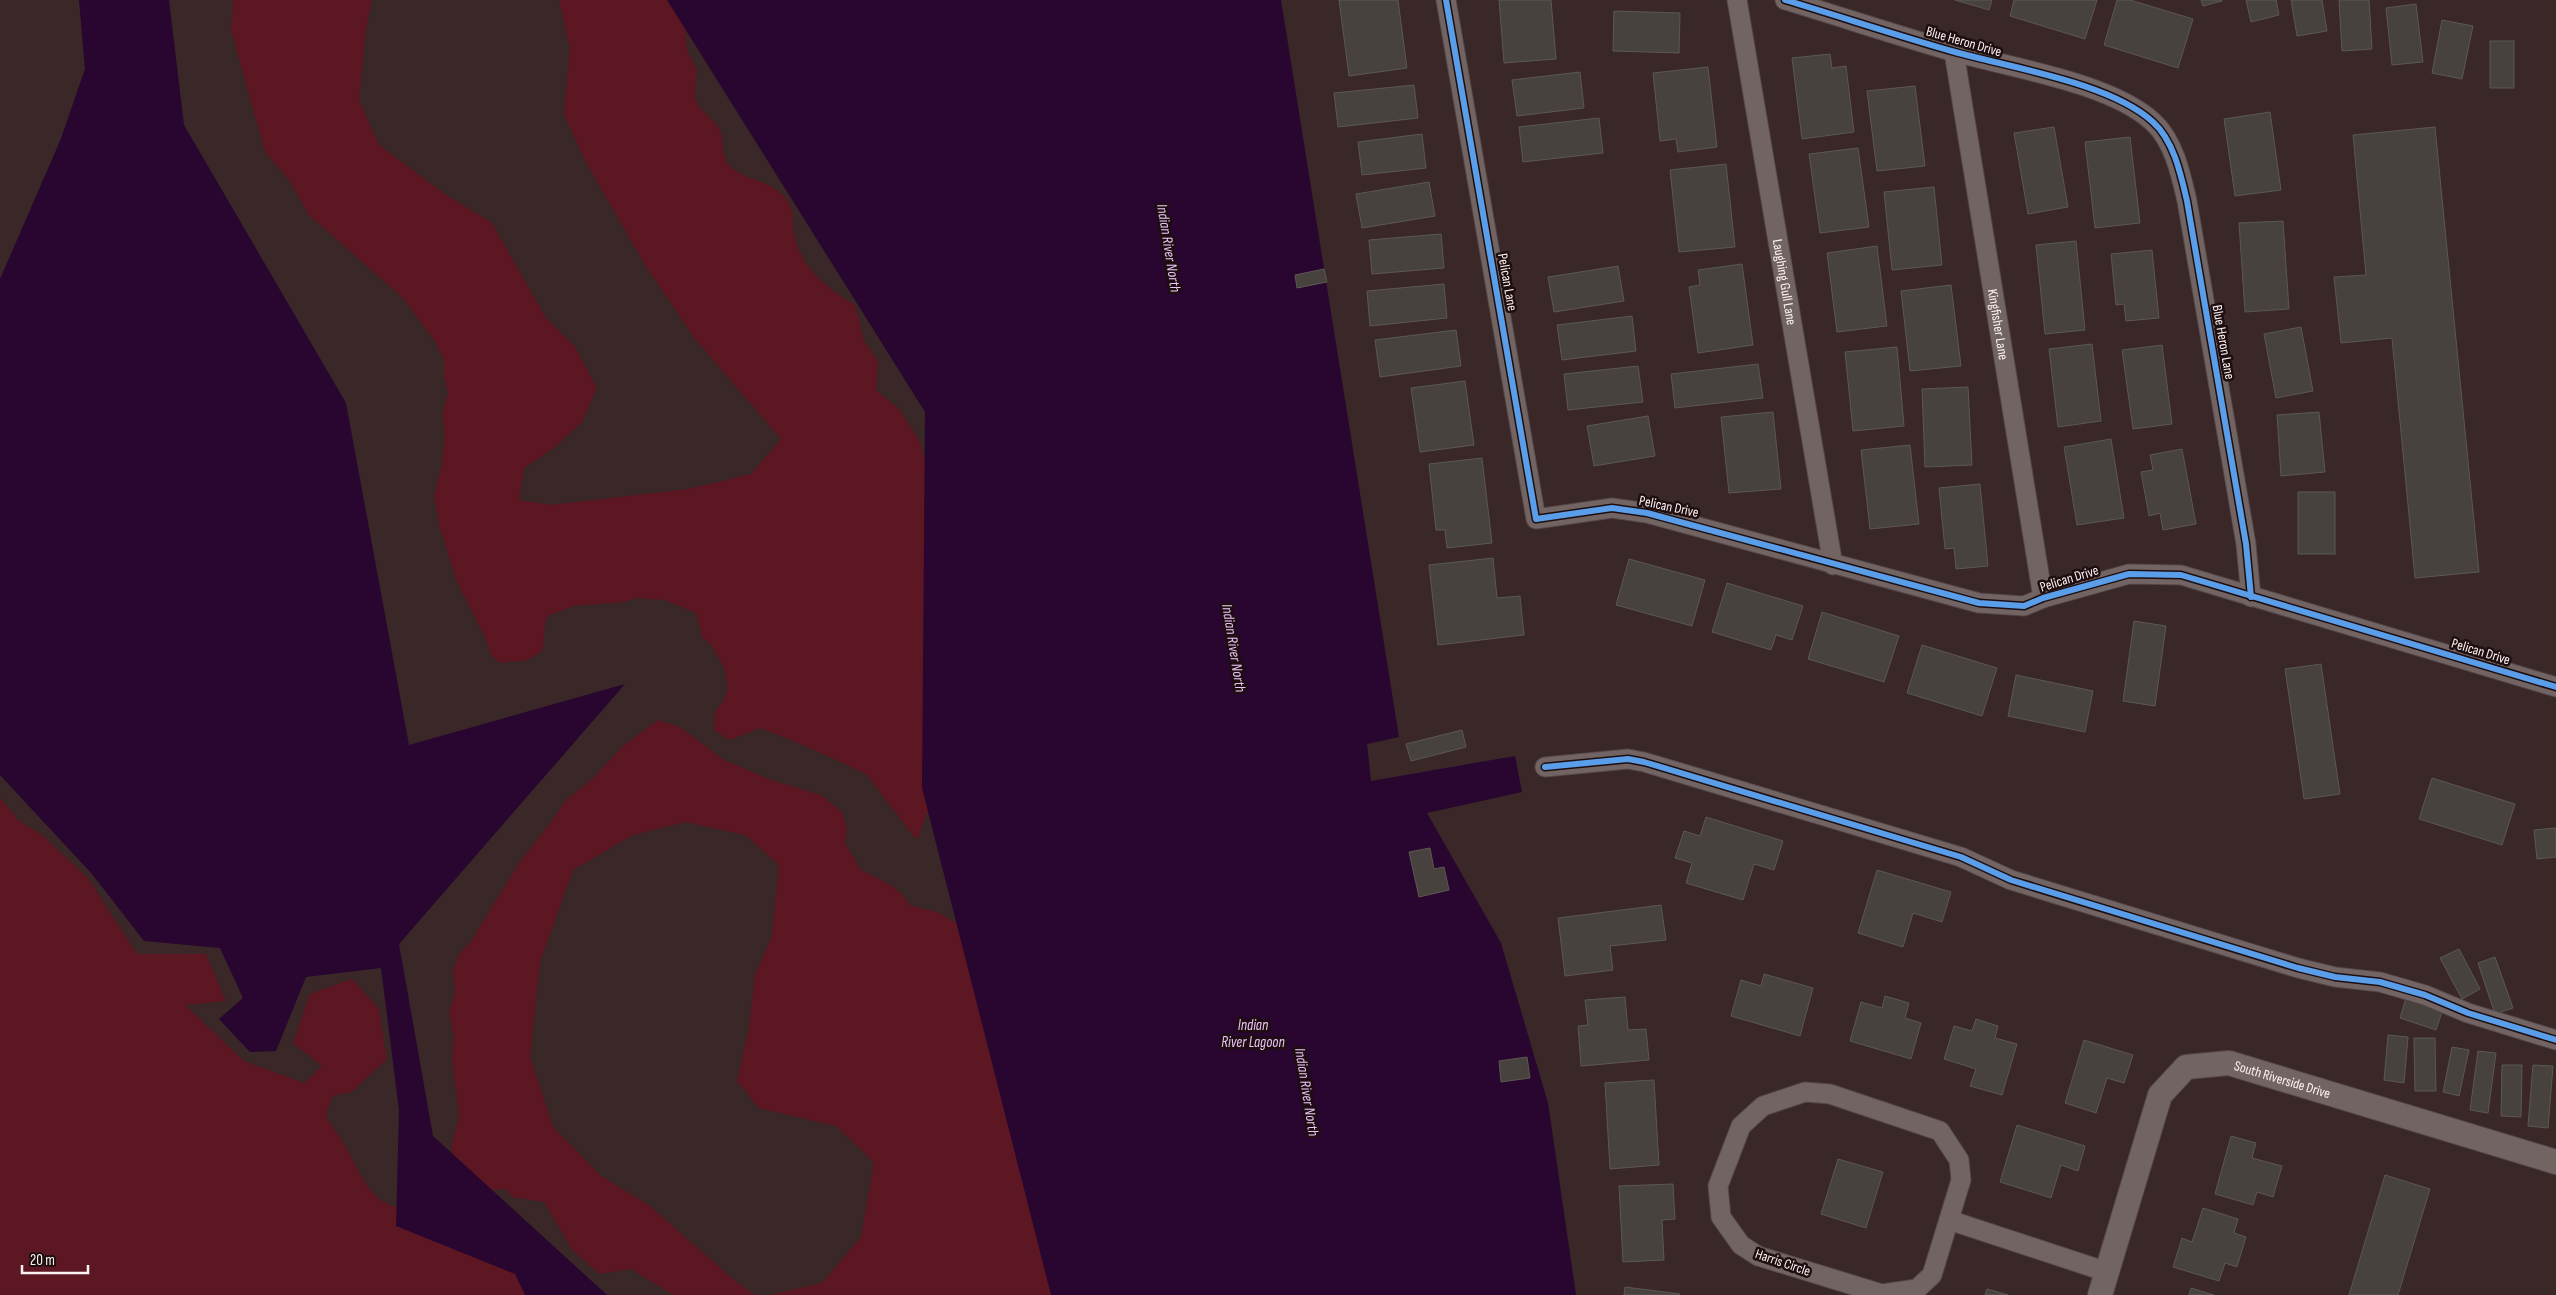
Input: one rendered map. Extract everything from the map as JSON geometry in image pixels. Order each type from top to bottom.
[{"type":"street","name":"Pelican Lane","points":[[1446,0],[1536,519],[1585,512]]},
{"type":"street","name":"Laughing Gull Lane","points":[[1736,0],[1833,565]]},
{"type":"street","name":"Blue Heron Drive","points":[[1785,0],[1954,52],[2107,94],[2135,107]]},
{"type":"street","name":"Kingfisher Lane","points":[[1954,52],[2043,598]]},
{"type":"street","name":"Blue Heron Lane","points":[[2135,107],[2155,123],[2168,143],[2181,172],[2246,544],[2251,597]]},
{"type":"street","name":"Pelican Drive","points":[[1585,512],[1612,508],[1647,513],[1727,533],[1833,565],[1979,603],[2024,606],[2043,598],[2129,574],[2181,575],[2556,686]]},
{"type":"street","points":[[1545,767],[1628,759],[1644,762],[1961,857],[2011,880],[2298,968],[2335,977],[2380,982],[2425,995],[2468,1013],[2556,1040]]},
{"type":"street","name":"South Riverside Drive","points":[[2100,1295],[2160,1095],[2186,1067],[2229,1063],[2556,1162]]},
{"type":"street","name":"Harris Circle","points":[[1805,1092],[1830,1094],[1940,1132],[1959,1160],[1961,1180],[1949,1220],[1932,1275],[1917,1289],[1882,1294],[1758,1256],[1740,1245],[1721,1217],[1718,1186],[1741,1126],[1763,1106],[1805,1092]]},
{"type":"street","points":[[1949,1220],[2107,1272]]},
{"type":"shaded area","points":[[233,0],[372,0],[366,29],[359,100],[379,145],[446,195],[492,223],[546,318],[575,347],[597,388],[582,422],[554,448],[524,468],[519,500],[551,505],[688,489],[751,474],[781,439],[695,339],[645,265],[584,159],[564,114],[570,48],[559,0],[680,0],[685,18],[688,52],[696,69],[695,91],[697,103],[721,133],[726,161],[742,174],[774,188],[787,200],[792,212],[797,245],[802,256],[816,276],[834,292],[855,305],[864,341],[878,361],[876,390],[898,408],[919,440],[928,470],[931,801],[918,838],[915,838],[866,774],[761,728],[729,740],[714,730],[715,711],[724,700],[728,687],[725,670],[712,646],[702,637],[696,613],[665,600],[637,598],[624,602],[574,606],[547,616],[542,651],[528,660],[500,663],[491,655],[485,637],[457,582],[440,528],[434,496],[442,464],[445,432],[442,415],[448,393],[444,375],[444,360],[436,343],[403,298],[309,215],[289,180],[265,152],[231,30]]},
{"type":"shaded area","points":[[658,720],[680,727],[724,760],[771,780],[821,795],[843,813],[847,830],[845,843],[861,870],[889,884],[902,894],[910,905],[940,913],[964,928],[1103,1295],[770,1295],[822,1283],[861,1237],[874,1162],[836,1126],[759,1108],[737,1081],[749,1027],[755,975],[772,936],[779,865],[745,835],[685,822],[633,835],[573,870],[540,962],[530,1057],[553,1127],[601,1176],[650,1206],[735,1281],[755,1295],[673,1295],[631,1269],[600,1274],[573,1251],[544,1202],[512,1197],[506,1189],[492,1190],[455,1164],[451,1148],[459,1116],[452,1057],[454,1038],[449,1012],[455,994],[453,971],[458,956],[471,941],[521,860],[566,800],[592,779],[623,746]]},
{"type":"shaded area","points":[[0,798],[18,820],[43,836],[88,878],[137,954],[206,954],[226,1001],[185,1005],[244,1061],[304,1083],[322,1066],[293,1043],[310,994],[352,979],[379,1009],[387,1059],[352,1092],[332,1096],[326,1116],[343,1142],[360,1175],[374,1194],[383,1202],[394,1207],[406,1208],[511,1254],[539,1295],[0,1295]]},
{"type":"water","points":[[79,0],[169,0],[184,125],[346,403],[409,745],[625,684],[399,944],[433,1136],[607,1295],[525,1295],[515,1274],[396,1226],[399,1110],[381,968],[306,977],[276,1051],[250,1052],[219,1019],[243,998],[220,948],[144,941],[92,874],[0,775],[0,279],[60,141],[85,69]]},
{"type":"water","name":"Indian River Lagoon","points":[[667,0],[1281,0],[1399,737],[1367,744],[1371,781],[1515,756],[1522,792],[1427,813],[1501,943],[1548,1103],[1576,1295],[1051,1295],[922,788],[925,412]]},
{"type":"building","points":[[1339,0],[1398,0],[1407,68],[1349,76]]},
{"type":"building","points":[[1499,0],[1551,0],[1556,59],[1504,63]]},
{"type":"building","points":[[1955,0],[1992,0],[1989,10]]},
{"type":"building","points":[[2014,0],[2097,0],[2085,39],[2010,16]]},
{"type":"building","points":[[2117,0],[2130,0],[2193,19],[2178,68],[2104,45]]},
{"type":"building","points":[[2201,0],[2222,0],[2222,1],[2203,6]]},
{"type":"building","points":[[2246,0],[2276,0],[2279,15],[2251,22]]},
{"type":"building","points":[[2291,0],[2322,0],[2327,31],[2297,36]]},
{"type":"building","points":[[2339,0],[2369,0],[2372,49],[2342,51]]},
{"type":"building","points":[[2416,4],[2423,62],[2392,65],[2386,8]]},
{"type":"building","points":[[1614,11],[1680,13],[1679,53],[1613,51]]},
{"type":"building","points":[[2442,20],[2473,26],[2462,79],[2432,73]]},
{"type":"building","points":[[2490,41],[2514,41],[2514,88],[2490,88]]},
{"type":"building","points":[[1830,54],[1832,68],[1846,66],[1854,132],[1802,139],[1792,58]]},
{"type":"building","points":[[1708,67],[1717,147],[1678,152],[1676,139],[1660,141],[1653,73]]},
{"type":"building","points":[[1580,72],[1584,108],[1517,116],[1512,80]]},
{"type":"building","points":[[1414,85],[1418,118],[1338,127],[1334,93]]},
{"type":"building","points":[[1915,86],[1925,166],[1877,171],[1867,91]]},
{"type":"building","points":[[2270,112],[2281,190],[2235,196],[2224,119]]},
{"type":"building","points":[[1599,118],[1603,153],[1523,162],[1519,127]]},
{"type":"building","points":[[2054,127],[2068,207],[2028,214],[2014,133]]},
{"type":"building","points":[[2435,127],[2479,572],[2415,578],[2392,338],[2341,343],[2334,277],[2366,275],[2353,135]]},
{"type":"building","points":[[1422,134],[1426,168],[1362,175],[1358,142]]},
{"type":"building","points":[[2130,137],[2140,223],[2095,228],[2085,142]]},
{"type":"building","points":[[1858,148],[1869,227],[1820,233],[1809,154]]},
{"type":"building","points":[[1726,164],[1735,247],[1679,252],[1670,170]]},
{"type":"building","points":[[1429,182],[1435,216],[1362,228],[1356,194]]},
{"type":"building","points":[[1934,187],[1942,265],[1892,270],[1884,192]]},
{"type":"building","points":[[2283,221],[2289,309],[2245,312],[2239,223]]},
{"type":"building","points":[[1441,234],[1444,268],[1372,274],[1369,240]]},
{"type":"building","points":[[2076,241],[2085,330],[2045,334],[2036,245]]},
{"type":"building","points":[[1877,246],[1887,326],[1837,332],[1827,253]]},
{"type":"building","points":[[2152,250],[2159,318],[2126,321],[2124,304],[2116,305],[2111,254]]},
{"type":"building","points":[[1742,264],[1753,345],[1698,353],[1689,287],[1700,285],[1698,270]]},
{"type":"building","points":[[1618,266],[1624,301],[1554,312],[1548,277]]},
{"type":"building","points":[[1324,269],[1327,282],[1297,288],[1295,275]]},
{"type":"building","points":[[1444,284],[1447,318],[1370,326],[1367,291]]},
{"type":"building","points":[[1951,285],[1961,366],[1910,371],[1901,291]]},
{"type":"building","points":[[1632,316],[1636,351],[1562,360],[1557,325]]},
{"type":"building","points":[[2301,327],[2313,391],[2276,398],[2264,334]]},
{"type":"building","points":[[1456,330],[1461,366],[1380,377],[1375,340]]},
{"type":"building","points":[[2092,344],[2101,421],[2058,427],[2049,349]]},
{"type":"building","points":[[2162,345],[2172,424],[2133,429],[2122,350]]},
{"type":"building","points":[[1897,347],[1904,426],[1853,431],[1845,352]]},
{"type":"building","points":[[1758,364],[1763,398],[1675,408],[1671,374]]},
{"type":"building","points":[[1638,366],[1643,402],[1568,410],[1564,374]]},
{"type":"building","points":[[1465,381],[1474,445],[1420,452],[1411,388]]},
{"type":"building","points":[[1968,387],[1972,465],[1925,467],[1922,389]]},
{"type":"building","points":[[1773,412],[1781,489],[1729,493],[1721,417]]},
{"type":"building","points":[[2319,412],[2325,472],[2281,476],[2277,415]]},
{"type":"building","points":[[1648,416],[1655,456],[1594,466],[1587,426]]},
{"type":"building","points":[[2111,439],[2124,518],[2077,525],[2064,447]]},
{"type":"building","points":[[1910,445],[1919,524],[1870,529],[1861,450]]},
{"type":"building","points":[[2182,449],[2196,524],[2163,530],[2160,513],[2149,516],[2141,472],[2153,470],[2150,455]]},
{"type":"building","points":[[1482,458],[1492,543],[1447,548],[1445,530],[1436,530],[1429,464]]},
{"type":"building","points":[[1980,484],[1988,566],[1956,569],[1954,548],[1945,549],[1939,488]]},
{"type":"building","points":[[2298,492],[2335,492],[2335,554],[2298,554]]},
{"type":"building","points":[[1493,558],[1497,598],[1520,596],[1524,635],[1438,645],[1429,565]]},
{"type":"building","points":[[1629,559],[1705,580],[1692,626],[1616,605]]},
{"type":"building","points":[[1727,583],[1803,606],[1792,640],[1776,635],[1771,650],[1712,632]]},
{"type":"building","points":[[1822,612],[1899,636],[1884,682],[1808,659]]},
{"type":"building","points":[[2134,621],[2166,626],[2155,706],[2123,701]]},
{"type":"building","points":[[1922,645],[1997,668],[1982,716],[1907,693]]},
{"type":"building","points":[[2321,664],[2340,794],[2304,799],[2285,669]]},
{"type":"building","points":[[2016,675],[2093,691],[2085,732],[2008,716]]},
{"type":"building","points":[[1462,730],[1466,747],[1411,761],[1406,744]]},
{"type":"building","points":[[2432,778],[2515,804],[2502,845],[2419,819]]},
{"type":"building","points":[[1706,817],[1783,841],[1774,870],[1754,864],[1743,900],[1686,883],[1692,863],[1675,858],[1684,831],[1700,836]]},
{"type":"building","points":[[2556,828],[2556,857],[2537,859],[2534,830]]},
{"type":"building","points":[[1430,848],[1434,869],[1444,867],[1449,890],[1419,897],[1409,852]]},
{"type":"building","points":[[1877,870],[1951,892],[1942,922],[1913,913],[1903,947],[1858,933]]},
{"type":"building","points":[[1661,905],[1666,940],[1610,946],[1613,970],[1565,976],[1558,918]]},
{"type":"building","points":[[2459,949],[2480,989],[2462,999],[2440,958]]},
{"type":"building","points":[[2495,957],[2513,1008],[2495,1014],[2478,963]]},
{"type":"building","points":[[1764,974],[1813,988],[1800,1036],[1731,1016],[1741,980],[1761,986]]},
{"type":"building","points":[[1885,996],[1909,1003],[1905,1018],[1921,1023],[1911,1059],[1850,1041],[1861,1002],[1882,1008]]},
{"type":"building","points":[[1625,997],[1628,1030],[1646,1029],[1649,1060],[1581,1066],[1578,1026],[1588,1025],[1585,1000]]},
{"type":"building","points":[[2406,998],[2443,1009],[2436,1030],[2400,1018]]},
{"type":"building","points":[[1976,1019],[1998,1026],[1995,1038],[2017,1044],[2002,1095],[1970,1086],[1976,1069],[1944,1059],[1954,1026],[1972,1031]]},
{"type":"building","points":[[2388,1035],[2408,1037],[2404,1083],[2384,1080]]},
{"type":"building","points":[[2414,1038],[2435,1038],[2436,1091],[2415,1091]]},
{"type":"building","points":[[2084,1040],[2133,1055],[2124,1083],[2107,1078],[2096,1113],[2065,1103]]},
{"type":"building","points":[[2452,1047],[2469,1050],[2459,1096],[2443,1092]]},
{"type":"building","points":[[2478,1051],[2496,1053],[2488,1113],[2470,1110]]},
{"type":"building","points":[[1527,1057],[1530,1078],[1501,1082],[1499,1061]]},
{"type":"building","points":[[2502,1065],[2522,1065],[2521,1117],[2501,1116]]},
{"type":"building","points":[[2533,1065],[2553,1066],[2548,1128],[2528,1126]]},
{"type":"building","points":[[1654,1080],[1659,1165],[1610,1169],[1605,1083]]},
{"type":"building","points":[[2017,1125],[2085,1146],[2078,1171],[2061,1165],[2051,1198],[2000,1182]]},
{"type":"building","points":[[2231,1136],[2256,1143],[2252,1158],[2282,1166],[2273,1197],[2257,1192],[2253,1205],[2215,1194]]},
{"type":"building","points":[[1838,1159],[1883,1172],[1866,1228],[1821,1214]]},
{"type":"building","points":[[2385,1175],[2430,1189],[2398,1295],[2349,1295]]},
{"type":"building","points":[[1673,1184],[1675,1219],[1662,1220],[1664,1260],[1623,1262],[1619,1186]]},
{"type":"building","points":[[2203,1208],[2238,1219],[2234,1233],[2246,1237],[2237,1267],[2225,1263],[2219,1281],[2173,1267],[2182,1238],[2192,1242]]},
{"type":"building","points":[[1625,1287],[1680,1294],[1624,1295]]},
{"type":"building","points":[[2191,1288],[2214,1295],[2189,1295]]},
{"type":"building","points":[[1987,1289],[2008,1295],[1985,1295]]},
{"type":"cycle path","points":[[1446,0],[1536,519],[1612,508],[1647,513],[1979,603],[2024,606],[2043,598],[2129,574],[2181,575],[2556,687]]},
{"type":"cycle path","points":[[1785,0],[1934,46],[2060,78],[2087,87],[2135,108],[2160,130],[2176,159],[2187,201],[2246,544],[2251,597]]},
{"type":"cycle path","points":[[1545,767],[1628,759],[1644,762],[1961,857],[2011,880],[2298,968],[2335,977],[2380,982],[2425,995],[2468,1013],[2556,1040]]},
{"type":"water label","name":"Indian River North","points":[[1169,248]]},
{"type":"water label","name":"Indian River North","points":[[1234,648]]},
{"type":"water label","name":"Indian River North","points":[[1307,1092]]}]
